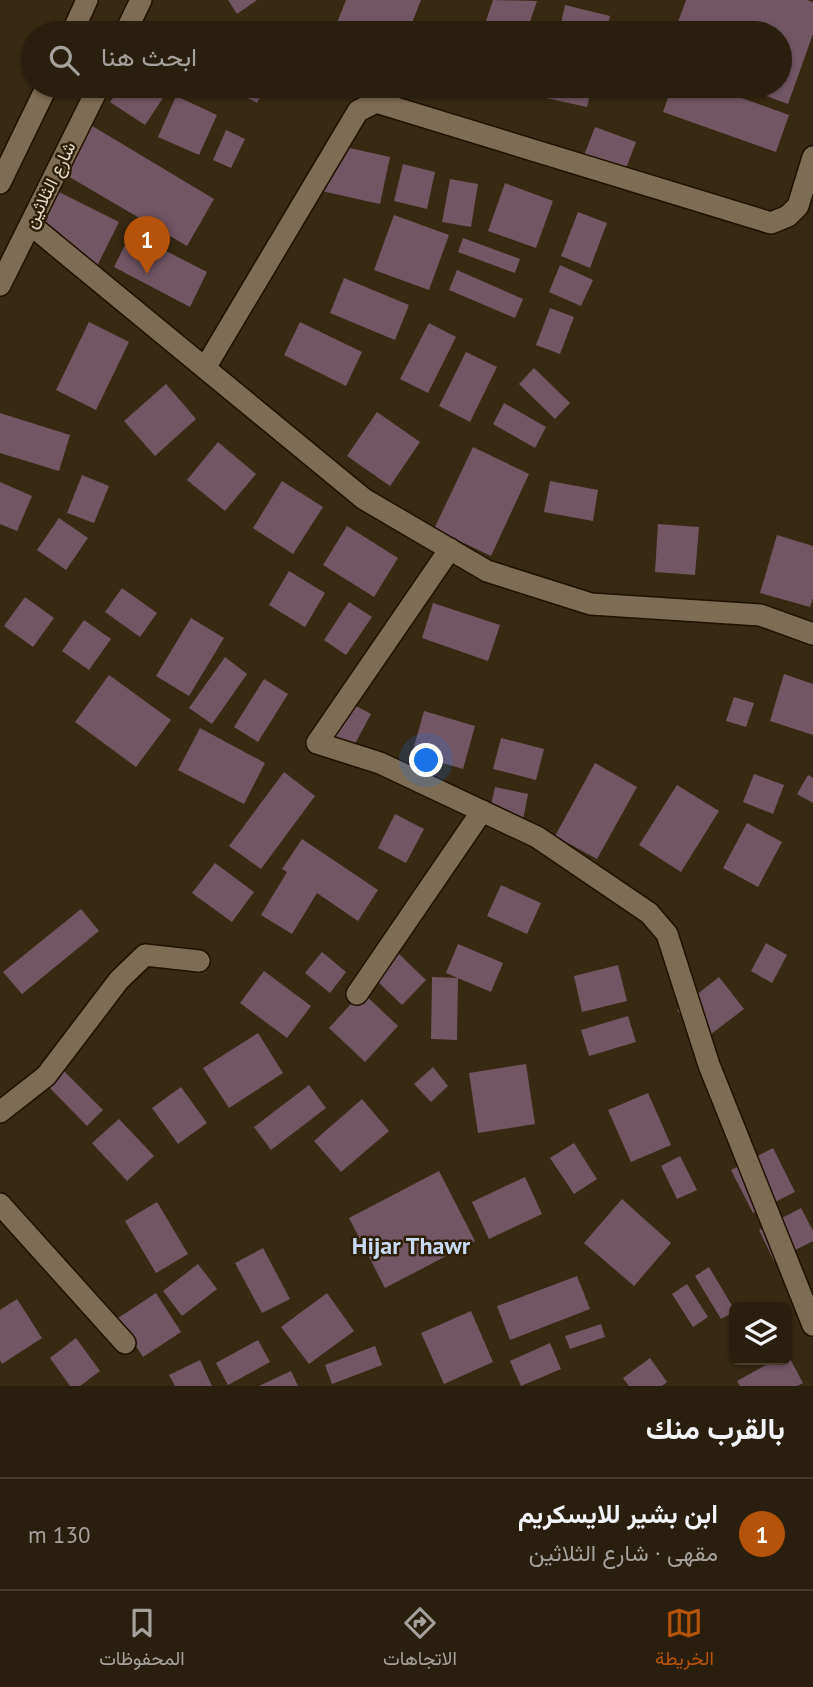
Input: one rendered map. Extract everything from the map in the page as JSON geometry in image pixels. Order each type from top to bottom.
[{"type":"street","points":[[77,21],[87,0]]},
{"type":"street","points":[[131,21],[141,0]]},
{"type":"street","points":[[0,183],[41,98]]},
{"type":"street","name":"شارع الثلاثين","points":[[0,285],[93,98]]},
{"type":"street","points":[[205,368],[358,111],[376,102],[771,223],[788,216],[798,206],[813,157]]},
{"type":"street","points":[[31,225],[364,499],[487,571],[591,604],[760,615],[813,634]]},
{"type":"street","points":[[450,549],[317,743],[380,763],[537,837],[649,913],[667,934],[709,1065],[813,1325]]},
{"type":"street","points":[[356,994],[482,811]]},
{"type":"street","points":[[0,1112],[46,1076],[119,980],[145,955],[199,961]]},
{"type":"street","points":[[0,1204],[125,1343]]},
{"type":"building","points":[[228,0],[257,0],[237,14]]},
{"type":"building","points":[[346,0],[421,0],[413,21],[338,21]]},
{"type":"building","points":[[493,0],[537,1],[530,21],[486,21]]},
{"type":"building","points":[[686,0],[813,2],[813,34],[792,93],[792,21],[678,21]]},
{"type":"building","points":[[565,5],[610,16],[609,21],[562,21]]},
{"type":"building","points":[[113,98],[163,98],[145,125],[110,102]]},
{"type":"building","points":[[175,98],[217,115],[199,155],[158,137]]},
{"type":"building","points":[[546,98],[589,98],[587,107]]},
{"type":"building","points":[[668,98],[742,98],[789,115],[776,152],[663,112]]},
{"type":"building","points":[[772,98],[790,98],[788,104]]},
{"type":"building","points":[[89,124],[214,199],[187,246],[61,172]]},
{"type":"building","points":[[595,127],[636,142],[619,187],[578,171]]},
{"type":"building","points":[[226,130],[245,139],[231,168],[213,160]]},
{"type":"building","points":[[327,143],[390,157],[380,204],[317,190]]},
{"type":"building","points":[[403,164],[435,172],[427,209],[394,201]]},
{"type":"building","points":[[450,179],[478,184],[471,227],[442,222]]},
{"type":"building","points":[[505,183],[553,201],[536,248],[488,231]]},
{"type":"building","points":[[57,191],[119,222],[97,266],[35,236]]},
{"type":"building","points":[[578,212],[607,223],[590,268],[561,256]]},
{"type":"building","points":[[394,215],[449,235],[429,290],[374,270]]},
{"type":"building","points":[[131,233],[207,272],[190,307],[114,267]]},
{"type":"building","points":[[463,238],[520,259],[515,273],[458,252]]},
{"type":"building","points":[[560,265],[593,280],[581,306],[549,292]]},
{"type":"building","points":[[457,270],[523,299],[515,318],[449,290]]},
{"type":"building","points":[[344,278],[409,305],[395,340],[330,313]]},
{"type":"building","points":[[550,308],[574,317],[560,354],[536,345]]},
{"type":"building","points":[[89,322],[129,342],[96,410],[56,390]]},
{"type":"building","points":[[300,322],[362,352],[346,386],[284,355]]},
{"type":"building","points":[[429,323],[456,337],[428,393],[400,379]]},
{"type":"building","points":[[466,352],[497,367],[470,422],[439,406]]},
{"type":"building","points":[[534,368],[570,403],[555,419],[519,384]]},
{"type":"building","points":[[166,384],[196,419],[155,456],[124,421]]},
{"type":"building","points":[[504,403],[546,427],[535,448],[493,424]]},
{"type":"building","points":[[377,412],[420,442],[390,486],[347,456]]},
{"type":"building","points":[[0,413],[70,435],[59,471],[0,453]]},
{"type":"building","points":[[218,442],[256,474],[225,511],[187,480]]},
{"type":"building","points":[[473,447],[529,474],[491,556],[434,529]]},
{"type":"building","points":[[82,475],[109,486],[94,523],[67,513]]},
{"type":"building","points":[[282,481],[323,507],[293,554],[253,528]]},
{"type":"building","points":[[550,481],[598,490],[593,521],[544,512]]},
{"type":"building","points":[[0,482],[32,496],[17,531],[0,524]]},
{"type":"building","points":[[59,518],[88,538],[66,570],[37,550]]},
{"type":"building","points":[[658,524],[699,527],[695,575],[655,572]]},
{"type":"building","points":[[347,526],[398,558],[374,597],[323,565]]},
{"type":"building","points":[[777,535],[813,546],[813,598],[810,607],[760,593]]},
{"type":"building","points":[[289,571],[325,593],[305,627],[269,605]]},
{"type":"building","points":[[122,588],[157,613],[140,637],[105,612]]},
{"type":"building","points":[[25,597],[54,618],[33,647],[4,626]]},
{"type":"building","points":[[349,602],[372,617],[346,655],[324,640]]},
{"type":"building","points":[[433,603],[500,625],[488,661],[422,638]]},
{"type":"building","points":[[191,618],[224,638],[189,696],[156,676]]},
{"type":"building","points":[[84,620],[111,639],[89,670],[62,651]]},
{"type":"building","points":[[225,657],[247,674],[212,724],[189,708]]},
{"type":"building","points":[[784,674],[813,684],[813,735],[770,721]]},
{"type":"building","points":[[109,675],[171,720],[136,767],[75,722]]},
{"type":"building","points":[[264,679],[288,694],[258,742],[234,727]]},
{"type":"building","points":[[336,695],[371,714],[351,751],[316,732]]},
{"type":"building","points":[[734,697],[754,703],[746,727],[726,721]]},
{"type":"building","points":[[424,711],[475,726],[463,769],[412,754]]},
{"type":"building","points":[[200,728],[265,763],[244,804],[178,770]]},
{"type":"building","points":[[501,738],[544,749],[536,780],[493,769]]},
{"type":"building","points":[[595,763],[637,787],[597,859],[555,836]]},
{"type":"building","points":[[284,772],[315,796],[261,869],[229,846]]},
{"type":"building","points":[[754,774],[784,785],[773,814],[743,802]]},
{"type":"building","points":[[808,775],[813,778],[813,803],[797,794]]},
{"type":"building","points":[[677,785],[719,811],[681,872],[639,845]]},
{"type":"building","points":[[495,787],[528,794],[523,820],[489,814]]},
{"type":"building","points":[[395,814],[424,829],[406,863],[378,848]]},
{"type":"building","points":[[747,823],[782,842],[758,887],[723,868]]},
{"type":"building","points":[[302,839],[378,890],[358,921],[317,893],[292,934],[261,915],[287,872],[282,869]]},
{"type":"building","points":[[215,863],[254,892],[232,922],[192,893]]},
{"type":"building","points":[[501,885],[541,903],[527,934],[487,916]]},
{"type":"building","points":[[81,909],[99,931],[22,994],[3,972]]},
{"type":"building","points":[[766,943],[787,955],[772,983],[751,971]]},
{"type":"building","points":[[458,944],[503,963],[491,992],[446,973]]},
{"type":"building","points":[[322,952],[346,972],[330,993],[305,973]]},
{"type":"building","points":[[398,953],[426,980],[402,1005],[374,978]]},
{"type":"building","points":[[618,965],[627,1001],[582,1012],[574,976]]},
{"type":"building","points":[[264,971],[311,1006],[287,1038],[240,1003]]},
{"type":"building","points":[[432,977],[458,978],[457,1040],[431,1039]]},
{"type":"building","points":[[719,977],[744,1009],[702,1041],[677,1010]]},
{"type":"building","points":[[362,992],[398,1026],[365,1062],[329,1028]]},
{"type":"building","points":[[628,1016],[636,1042],[589,1056],[581,1030]]},
{"type":"building","points":[[258,1033],[283,1073],[229,1108],[203,1068]]},
{"type":"building","points":[[526,1064],[535,1124],[478,1133],[469,1073]]},
{"type":"building","points":[[433,1067],[448,1086],[431,1102],[414,1084]]},
{"type":"building","points":[[63,1070],[103,1110],[87,1126],[48,1086]]},
{"type":"building","points":[[309,1085],[326,1108],[271,1150],[254,1127]]},
{"type":"building","points":[[181,1087],[207,1123],[178,1144],[152,1108]]},
{"type":"building","points":[[648,1093],[671,1145],[631,1162],[608,1110]]},
{"type":"building","points":[[362,1099],[389,1131],[341,1172],[314,1141]]},
{"type":"building","points":[[119,1119],[154,1156],[127,1181],[92,1143]]},
{"type":"building","points":[[574,1143],[597,1179],[574,1194],[550,1158]]},
{"type":"building","points":[[773,1148],[795,1192],[753,1213],[731,1170]]},
{"type":"building","points":[[680,1156],[697,1190],[677,1199],[661,1166]]},
{"type":"building","points":[[439,1171],[475,1241],[385,1288],[349,1218]]},
{"type":"building","points":[[525,1177],[542,1214],[489,1239],[472,1202]]},
{"type":"building","points":[[622,1199],[671,1243],[634,1286],[584,1243]]},
{"type":"building","points":[[157,1202],[188,1254],[156,1273],[125,1221]]},
{"type":"building","points":[[801,1208],[813,1231],[813,1241],[774,1261],[759,1230]]},
{"type":"building","points":[[263,1248],[290,1299],[262,1313],[235,1263]]},
{"type":"building","points":[[198,1264],[217,1289],[182,1316],[163,1291]]},
{"type":"building","points":[[709,1267],[730,1302],[729,1315],[721,1319],[695,1276]]},
{"type":"building","points":[[577,1276],[590,1309],[510,1340],[497,1306]]},
{"type":"building","points":[[687,1284],[708,1317],[693,1327],[672,1294]]},
{"type":"building","points":[[156,1293],[181,1332],[143,1357],[118,1318]]},
{"type":"building","points":[[327,1293],[354,1331],[309,1364],[281,1327]]},
{"type":"building","points":[[17,1299],[42,1338],[2,1364],[0,1310]]},
{"type":"building","points":[[471,1311],[493,1362],[444,1384],[421,1333]]},
{"type":"building","points":[[601,1324],[605,1337],[570,1349],[565,1336]]},
{"type":"building","points":[[76,1338],[100,1371],[80,1386],[70,1386],[50,1358]]},
{"type":"building","points":[[258,1340],[270,1362],[228,1385],[216,1363]]},
{"type":"building","points":[[550,1343],[561,1369],[521,1386],[510,1361]]},
{"type":"building","points":[[375,1346],[382,1365],[332,1384],[325,1365]]},
{"type":"building","points":[[650,1358],[667,1382],[662,1386],[629,1386],[623,1378]]},
{"type":"building","points":[[200,1360],[212,1386],[175,1386],[169,1375]]},
{"type":"building","points":[[792,1362],[803,1383],[797,1386],[740,1386],[737,1381],[766,1365],[792,1365]]},
{"type":"building","points":[[291,1371],[298,1386],[259,1386]]},
{"type":"place","name":"ابن بشير للايسكريم","points":[[147,274]]},
{"type":"district","name":"Hijar Thawr","points":[[411,1246]]}]
